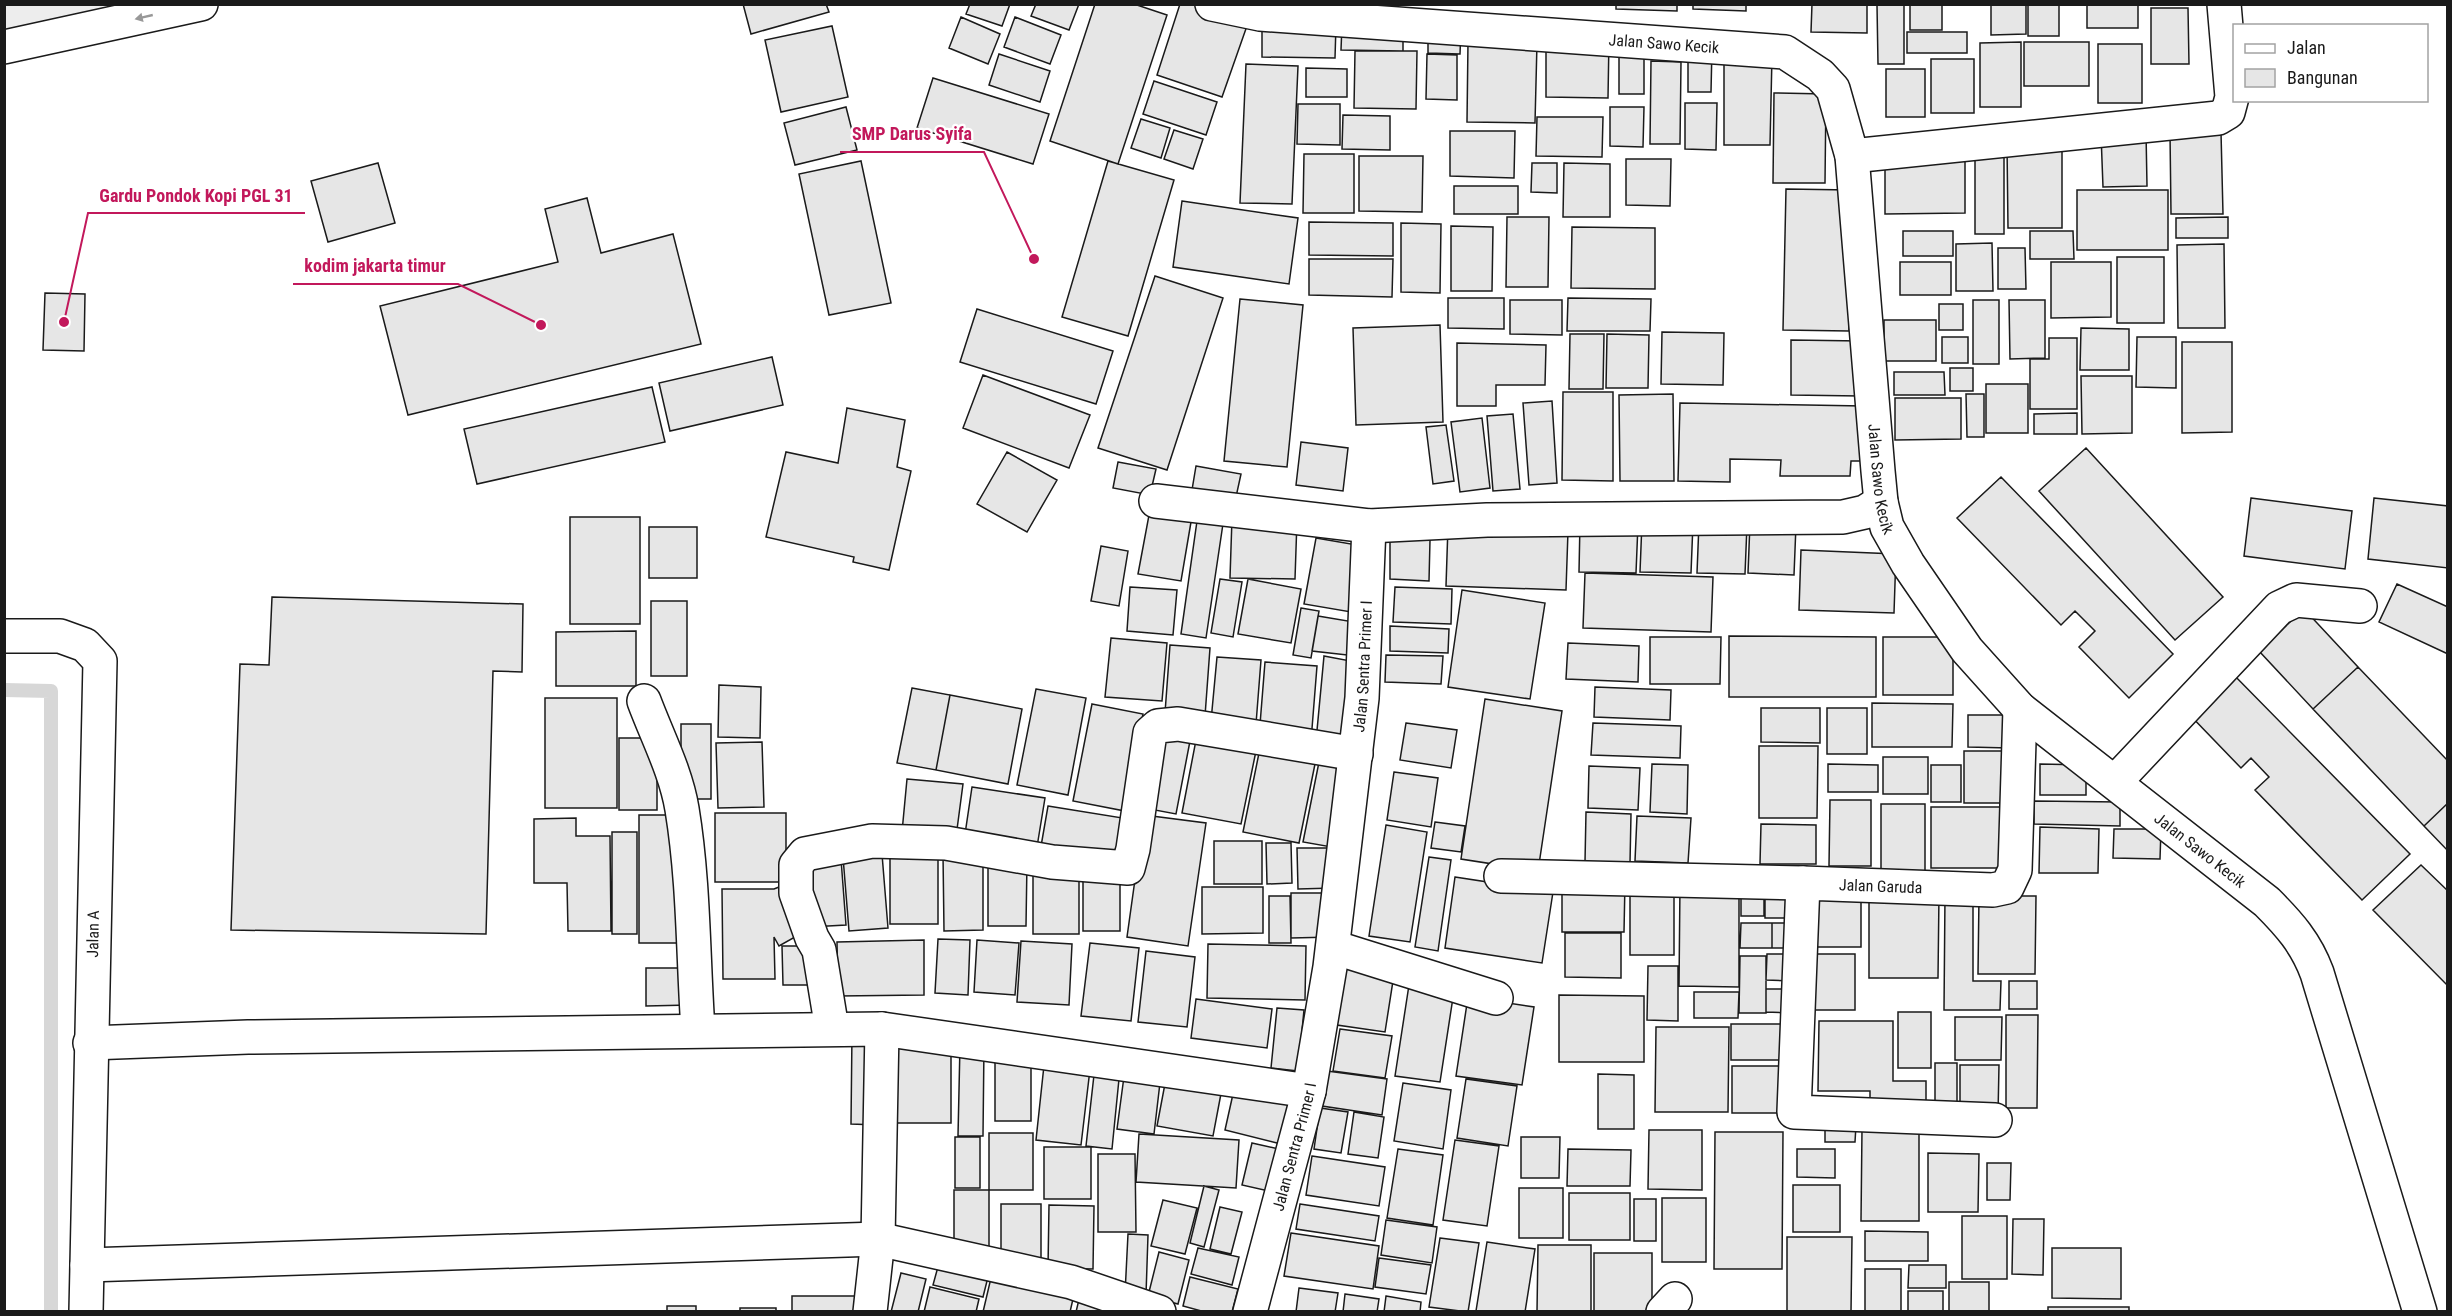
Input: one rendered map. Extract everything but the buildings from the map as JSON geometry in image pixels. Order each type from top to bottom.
[{"type":"street","points":[[4,47],[201,4]]},
{"type":"street","name":"Jalan Sawo Kecik","points":[[1212,4],[1260,14],[1785,52],[1820,75],[1833,89],[1852,156],[1881,502],[1887,527],[1908,564],[1967,650],[2020,710],[2267,902],[2289,923],[2304,943],[2317,973],[2420,1311]]},
{"type":"street","points":[[1852,156],[2216,119],[2224,116],[2229,109],[2232,97],[2224,4]]},
{"type":"street","points":[[1156,501],[1369,526],[1487,520],[1843,518],[1865,512],[1881,502]]},
{"type":"street","name":"Jalan Sentra Primer I","points":[[1250,1311],[1309,1091],[1333,947],[1362,698],[1369,526]]},
{"type":"street","points":[[2115,782],[2279,608],[2296,600],[2360,606]]},
{"type":"street","name":"Jalan A","points":[[4,636],[60,636],[85,645],[100,661],[86,1311]]},
{"type":"street","points":[[644,701],[670,768],[681,807],[698,1030]]},
{"type":"street","name":"Jalan Garuda","points":[[1803,883],[1993,890],[2007,887],[2015,870],[2020,710]]},
{"type":"street","points":[[832,1029],[819,950],[812,938],[796,893],[796,865],[805,854],[872,841],[946,843],[1052,862],[1128,868],[1133,849],[1150,733],[1158,726],[1178,724],[1356,754]]},
{"type":"street","points":[[1502,876],[1803,883],[1794,1112],[1995,1120]]},
{"type":"street","points":[[1333,947],[1496,999]]},
{"type":"street","points":[[90,1043],[260,1036],[882,1029],[1309,1091]]},
{"type":"street","points":[[870,1311],[878,1239],[882,1029]]},
{"type":"street","points":[[87,1265],[878,1239],[1071,1282],[1159,1311]]},
{"type":"shaded area","points":[[5,5],[193,5],[5,47]]},
{"type":"waterway","points":[[4,690],[51,691],[51,1312]]},
{"type":"place","name":"SMP Darus Syifa","points":[[1034,259]]},
{"type":"place","name":"Gardu Pondok Kopi PGL 31","points":[[64,322]]},
{"type":"place","name":"kodim jakarta timur","points":[[541,325]]}]
